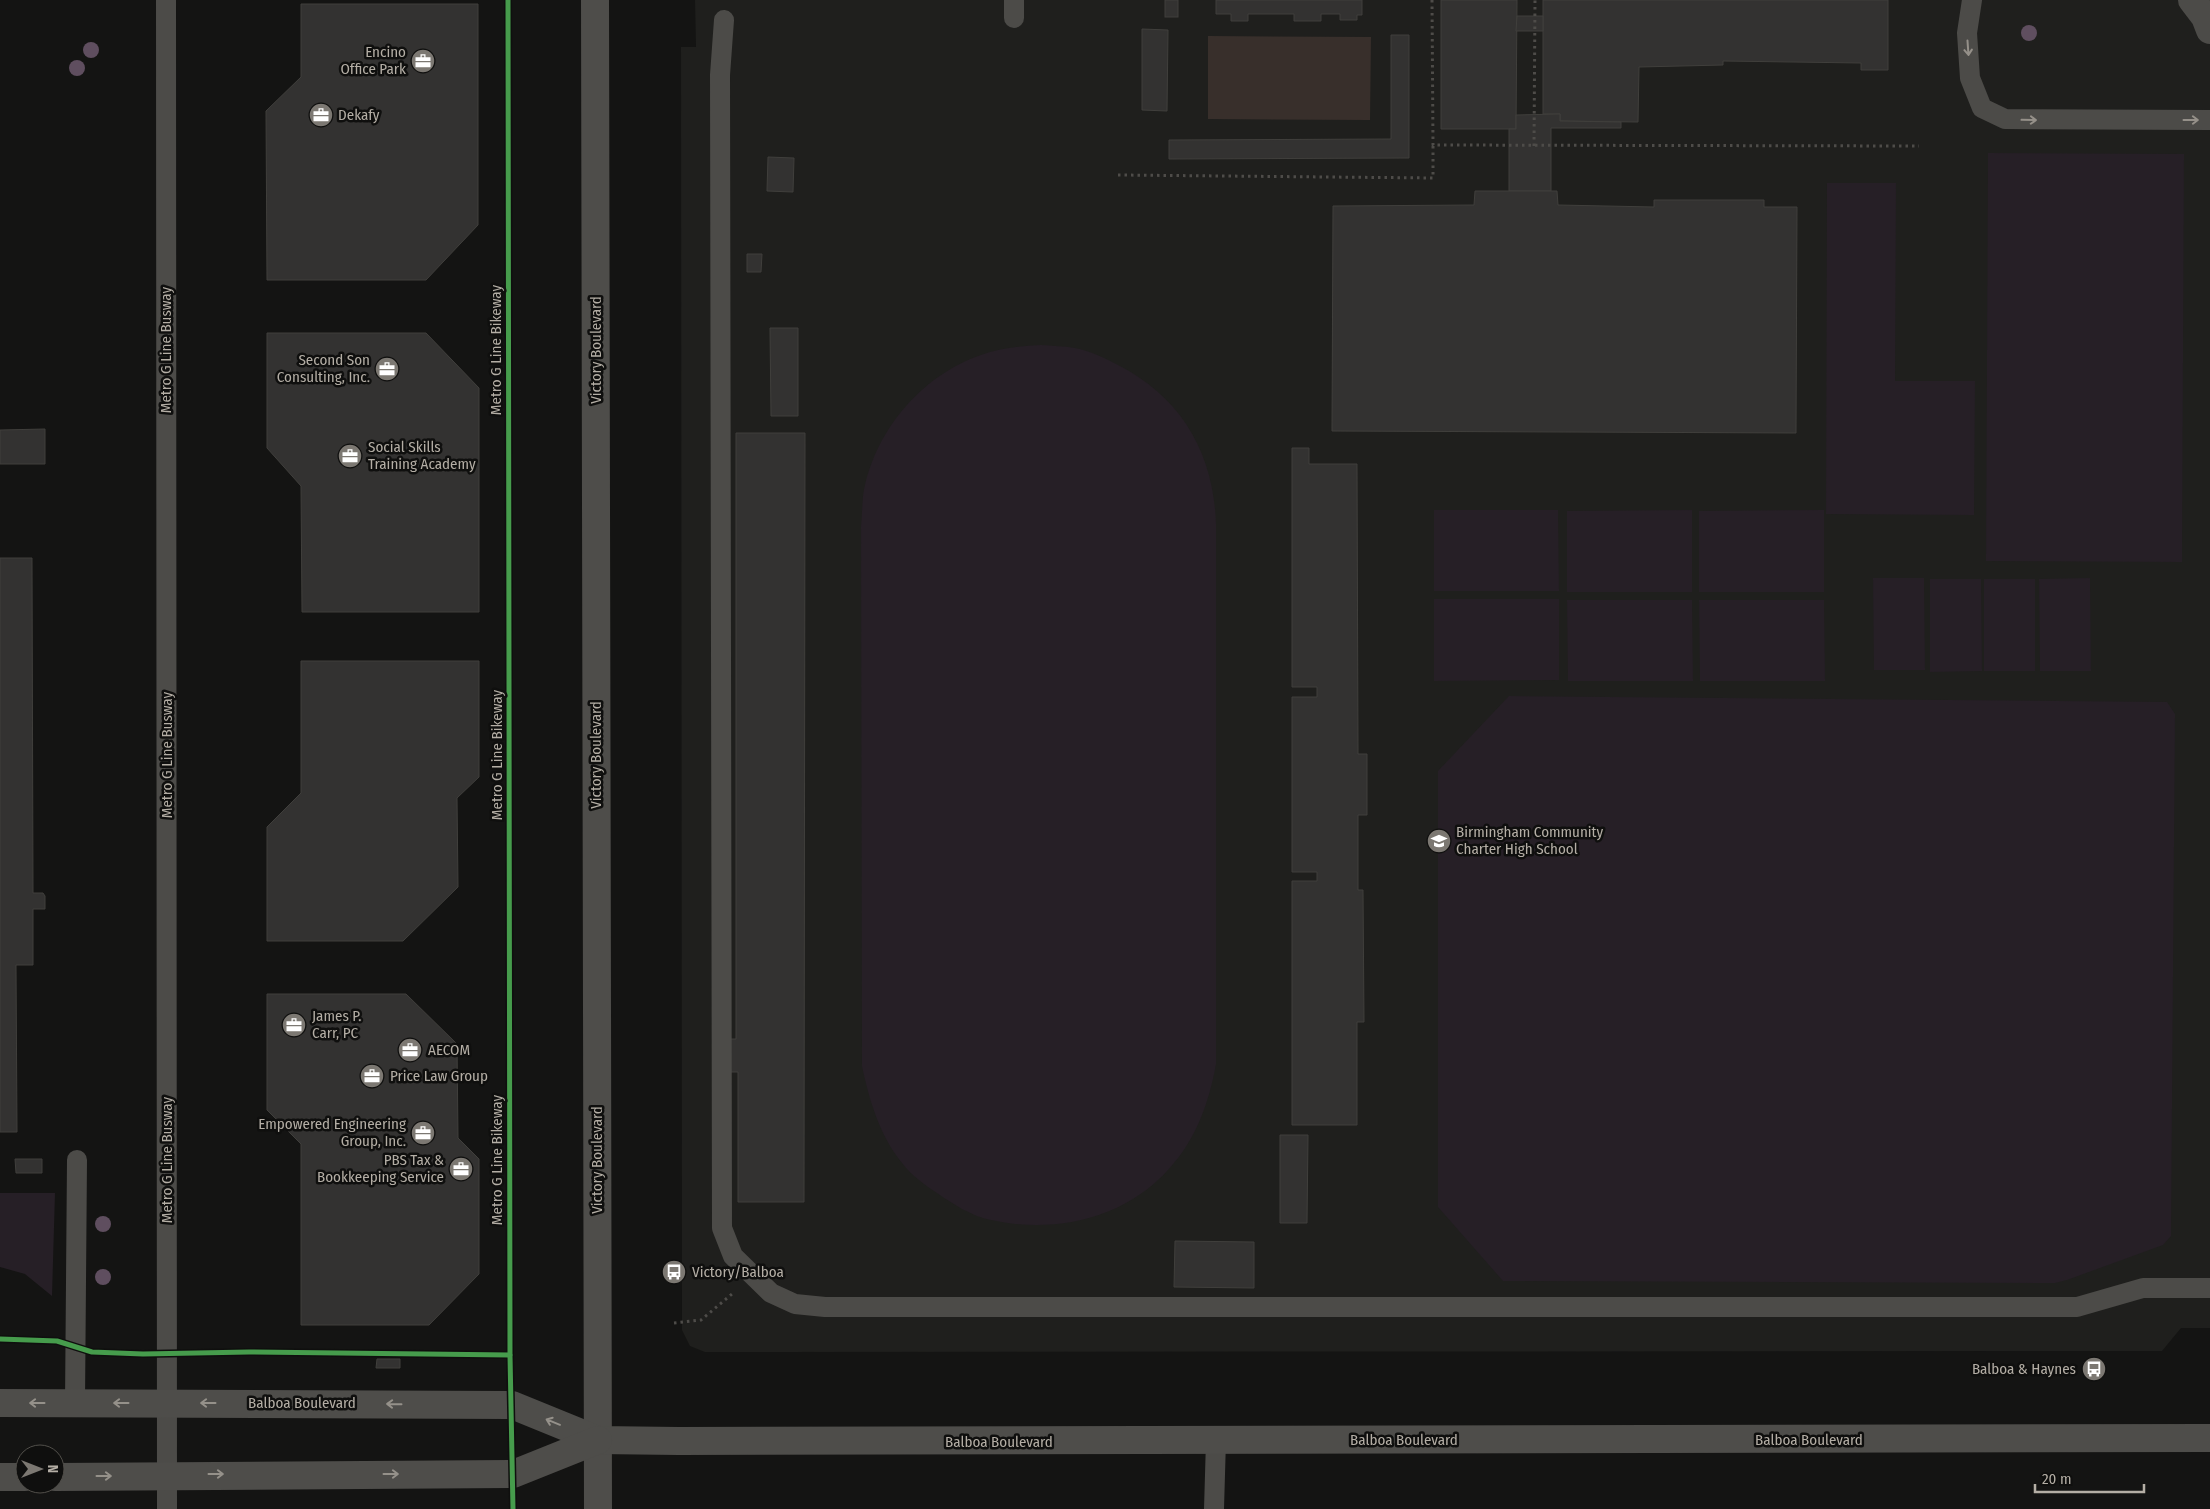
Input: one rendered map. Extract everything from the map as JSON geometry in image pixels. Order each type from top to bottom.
[{"type":"main road","name":"Victory Boulevard","points":[[595,0],[598,1509]]},
{"type":"main road","name":"Balboa Boulevard","points":[[0,1402],[512,1405],[598,1440],[1149,1442],[1216,1440],[2210,1438]]},
{"type":"main road","name":"Balboa Boulevard","points":[[65,1476],[513,1474],[598,1440]]},
{"type":"main road","points":[[0,1476],[15,1476]]},
{"type":"street","points":[[2192,0],[2205,17],[2210,30]]},
{"type":"lane","name":"Metro G Line Busway","points":[[166,0],[166,1509]]},
{"type":"lane","points":[[1972,0],[1967,33],[1970,78],[1982,108],[2006,119],[2210,120]]},
{"type":"lane","points":[[724,20],[720,76],[722,1228],[733,1256],[772,1293],[795,1304],[825,1307],[2077,1307],[2143,1288],[2210,1288]]},
{"type":"lane","points":[[75,1402],[77,1160]]},
{"type":"lane","points":[[1214,1509],[1216,1440]]},
{"type":"path","points":[[1118,175],[1433,178],[1432,0]]},
{"type":"path","points":[[1534,146],[1535,0]]},
{"type":"path","points":[[1433,145],[1919,146]]},
{"type":"path","points":[[674,1324],[701,1320],[753,1275]]},
{"type":"shaded area","name":"Birmingham Community Charter High School","points":[[695,0],[2210,0],[2210,1328],[2181,1328],[2162,1351],[705,1352],[690,1346],[682,1330],[681,47],[696,47]]},
{"type":"shaded area","points":[[1208,36],[1371,37],[1370,120],[1208,119]]},
{"type":"shaded area","points":[[1988,153],[2184,154],[2182,562],[1986,561]]},
{"type":"shaded area","points":[[1827,183],[1896,183],[1895,381],[1975,381],[1974,515],[1826,514]]},
{"type":"shaded area","points":[[1041,345],[1071,347],[1097,355],[1140,378],[1160,393],[1190,430],[1201,451],[1209,474],[1214,498],[1216,524],[1216,1064],[1205,1107],[1194,1134],[1178,1158],[1150,1187],[1131,1200],[1087,1219],[1039,1225],[1015,1224],[976,1216],[956,1205],[914,1176],[887,1141],[876,1117],[868,1092],[862,1066],[861,527],[863,496],[868,473],[877,450],[889,429],[919,392],[938,377],[981,355],[1011,348]]},
{"type":"shaded area","points":[[1434,510],[1558,510],[1559,591],[1434,591]]},
{"type":"shaded area","points":[[1692,510],[1692,592],[1567,592],[1567,511]]},
{"type":"shaded area","points":[[1824,510],[1824,592],[1699,592],[1699,511]]},
{"type":"shaded area","points":[[1873,578],[1924,578],[1925,670],[1874,670]]},
{"type":"shaded area","points":[[2090,578],[2091,671],[2040,671],[2039,579]]},
{"type":"shaded area","points":[[1930,579],[1981,579],[1982,671],[1930,672]]},
{"type":"shaded area","points":[[1984,579],[2035,579],[2035,671],[1984,671]]},
{"type":"shaded area","points":[[1434,599],[1559,599],[1559,680],[1434,681]]},
{"type":"shaded area","points":[[1567,600],[1692,600],[1693,681],[1568,681]]},
{"type":"shaded area","points":[[1699,600],[1824,600],[1825,681],[1700,681]]},
{"type":"shaded area","points":[[1509,696],[2167,702],[2175,714],[2171,1236],[2163,1245],[2055,1283],[1503,1281],[1438,1207],[1438,771]]},
{"type":"shaded area","points":[[0,1193],[55,1193],[52,1296],[25,1274],[0,1267]]},
{"type":"building","points":[[1165,0],[1178,0],[1178,17],[1165,17]]},
{"type":"building","points":[[1216,0],[1362,0],[1362,15],[1357,15],[1357,20],[1340,20],[1340,14],[1321,14],[1321,21],[1294,21],[1294,14],[1248,14],[1248,21],[1231,21],[1231,14],[1216,14]]},
{"type":"building","points":[[1441,0],[1517,0],[1516,129],[1441,129]]},
{"type":"building","points":[[1543,0],[1888,0],[1888,70],[1861,70],[1861,63],[1723,61],[1723,65],[1639,67],[1638,122],[1560,121],[1560,114],[1543,114]]},
{"type":"building","points":[[301,4],[478,4],[478,225],[426,280],[267,280],[266,111],[301,77]]},
{"type":"building","points":[[1517,16],[1543,16],[1543,31],[1516,31]]},
{"type":"building","points":[[1142,29],[1168,30],[1167,111],[1142,110]]},
{"type":"building","points":[[1391,35],[1409,35],[1409,158],[1169,159],[1169,140],[1391,139]]},
{"type":"building","points":[[1560,114],[1560,121],[1621,122],[1621,128],[1551,128],[1551,191],[1509,191],[1509,129],[1516,129],[1516,115]]},
{"type":"building","points":[[768,157],[794,158],[793,192],[767,191]]},
{"type":"building","points":[[1475,191],[1557,191],[1558,205],[1654,207],[1654,200],[1764,200],[1764,207],[1797,207],[1796,433],[1332,431],[1333,206],[1474,205]]},
{"type":"building","points":[[747,254],[762,254],[761,272],[747,272]]},
{"type":"building","points":[[770,328],[798,328],[798,416],[771,416]]},
{"type":"building","points":[[267,333],[426,333],[479,388],[479,612],[302,612],[301,486],[267,448]]},
{"type":"building","points":[[45,429],[45,464],[0,464],[0,430]]},
{"type":"building","points":[[736,433],[805,433],[804,1202],[738,1202],[738,1072],[724,1072],[724,1039],[736,1039]]},
{"type":"building","points":[[1292,448],[1309,448],[1309,464],[1357,464],[1358,754],[1367,754],[1367,815],[1358,815],[1358,890],[1363,890],[1364,1022],[1357,1022],[1357,1125],[1292,1125],[1292,881],[1317,881],[1317,872],[1292,872],[1292,697],[1317,697],[1317,687],[1292,687]]},
{"type":"building","points":[[0,558],[32,558],[33,893],[43,893],[45,896],[45,909],[33,909],[33,965],[16,965],[17,1132],[0,1132]]},
{"type":"building","points":[[301,661],[479,661],[479,777],[457,798],[458,887],[403,941],[267,941],[267,827],[301,793]]},
{"type":"building","points":[[267,994],[406,994],[457,1044],[458,1138],[479,1159],[479,1274],[429,1325],[301,1325],[301,1144],[267,1110]]},
{"type":"building","points":[[1280,1135],[1308,1135],[1307,1223],[1280,1223]]},
{"type":"building","points":[[15,1159],[42,1159],[42,1173],[16,1173]]},
{"type":"building","points":[[1175,1241],[1254,1242],[1254,1288],[1174,1287]]},
{"type":"building","points":[[377,1359],[400,1359],[400,1368],[376,1368]]},
{"type":"cycle path","name":"Metro G Line Bikeway","points":[[508,0],[510,1355],[513,1509]]},
{"type":"cycle path","points":[[0,1339],[57,1341],[92,1352],[143,1354],[249,1352],[510,1355]]},
{"type":"place","name":"Encino Office Park","points":[[423,61]]},
{"type":"place","name":"Dekafy","points":[[321,115]]},
{"type":"place","name":"Second Son Consulting, Inc.","points":[[387,369]]},
{"type":"place","name":"Social Skills Training Academy","points":[[350,456]]},
{"type":"place","name":"Birmingham Community Charter High School","points":[[1439,841]]},
{"type":"place","name":"James P. Carr, PC","points":[[294,1025]]},
{"type":"place","name":"AECOM","points":[[410,1050]]},
{"type":"place","name":"Price Law Group","points":[[372,1076]]},
{"type":"place","name":"Empowered Engineering Group, Inc.","points":[[423,1133]]},
{"type":"place","name":"PBS Tax & Bookkeeping Service","points":[[461,1169]]},
{"type":"place","name":"Victory/Balboa","points":[[674,1272]]},
{"type":"place","name":"Balboa & Haynes","points":[[2094,1369]]}]
